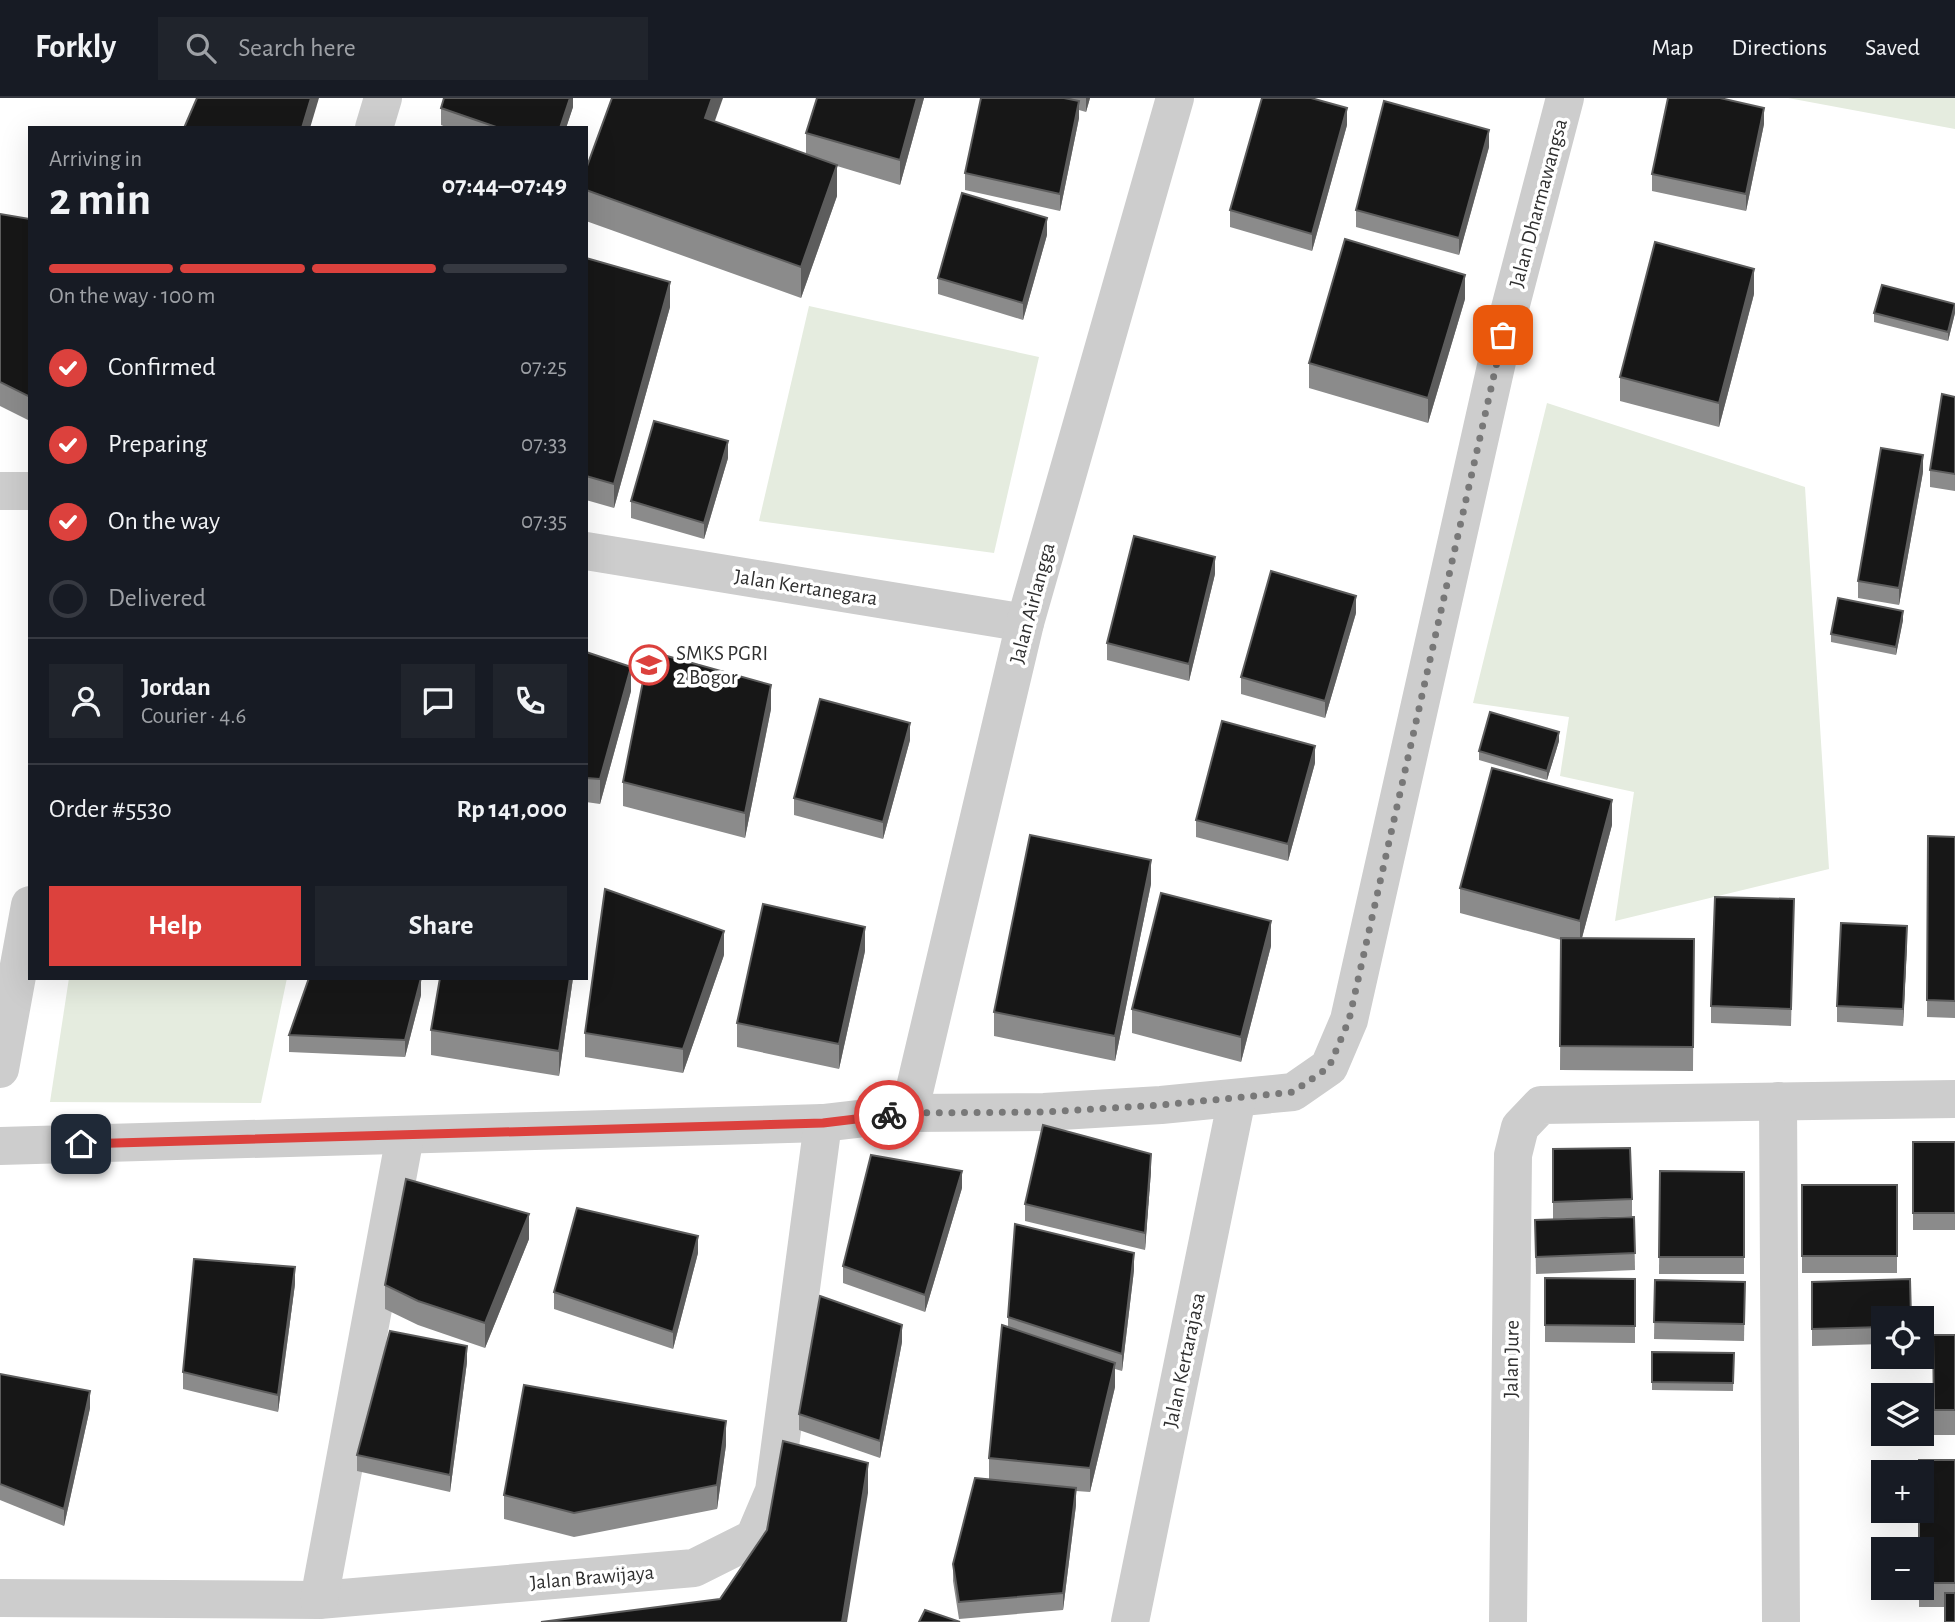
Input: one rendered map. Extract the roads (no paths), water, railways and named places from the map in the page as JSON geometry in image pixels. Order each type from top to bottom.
[{"type":"street","points":[[375,126],[383,98]]},
{"type":"street","name":"Jalan Airlangga","points":[[909,1113],[1025,623],[1175,98]]},
{"type":"street","name":"Jalan Dharmawangsa","points":[[1237,1098],[1293,1092],[1329,1067],[1349,1020],[1503,335],[1565,98]]},
{"type":"street","points":[[0,491],[28,491]]},
{"type":"street","name":"Jalan Kertanegara","points":[[588,551],[1025,623]]},
{"type":"street","points":[[0,1069],[28,916]]},
{"type":"street","points":[[0,1146],[823,1123],[909,1113],[1044,1112],[1237,1098]]},
{"type":"street","name":"Jalan Kertarajasa","points":[[1130,1622],[1237,1098]]},
{"type":"street","points":[[1781,1622],[1777,1101],[1955,1098]]},
{"type":"street","name":"Jalan Jure","points":[[1508,1622],[1513,1155],[1520,1127],[1541,1105],[1777,1101]]},
{"type":"street","name":"Jalan Brawijaya","points":[[0,1598],[319,1600],[694,1568],[754,1538],[774,1492],[823,1123]]},
{"type":"street","points":[[319,1600],[405,1136]]},
{"type":"place","name":"SMKS PGRI 2 Bogor","points":[[649,665]]}]
